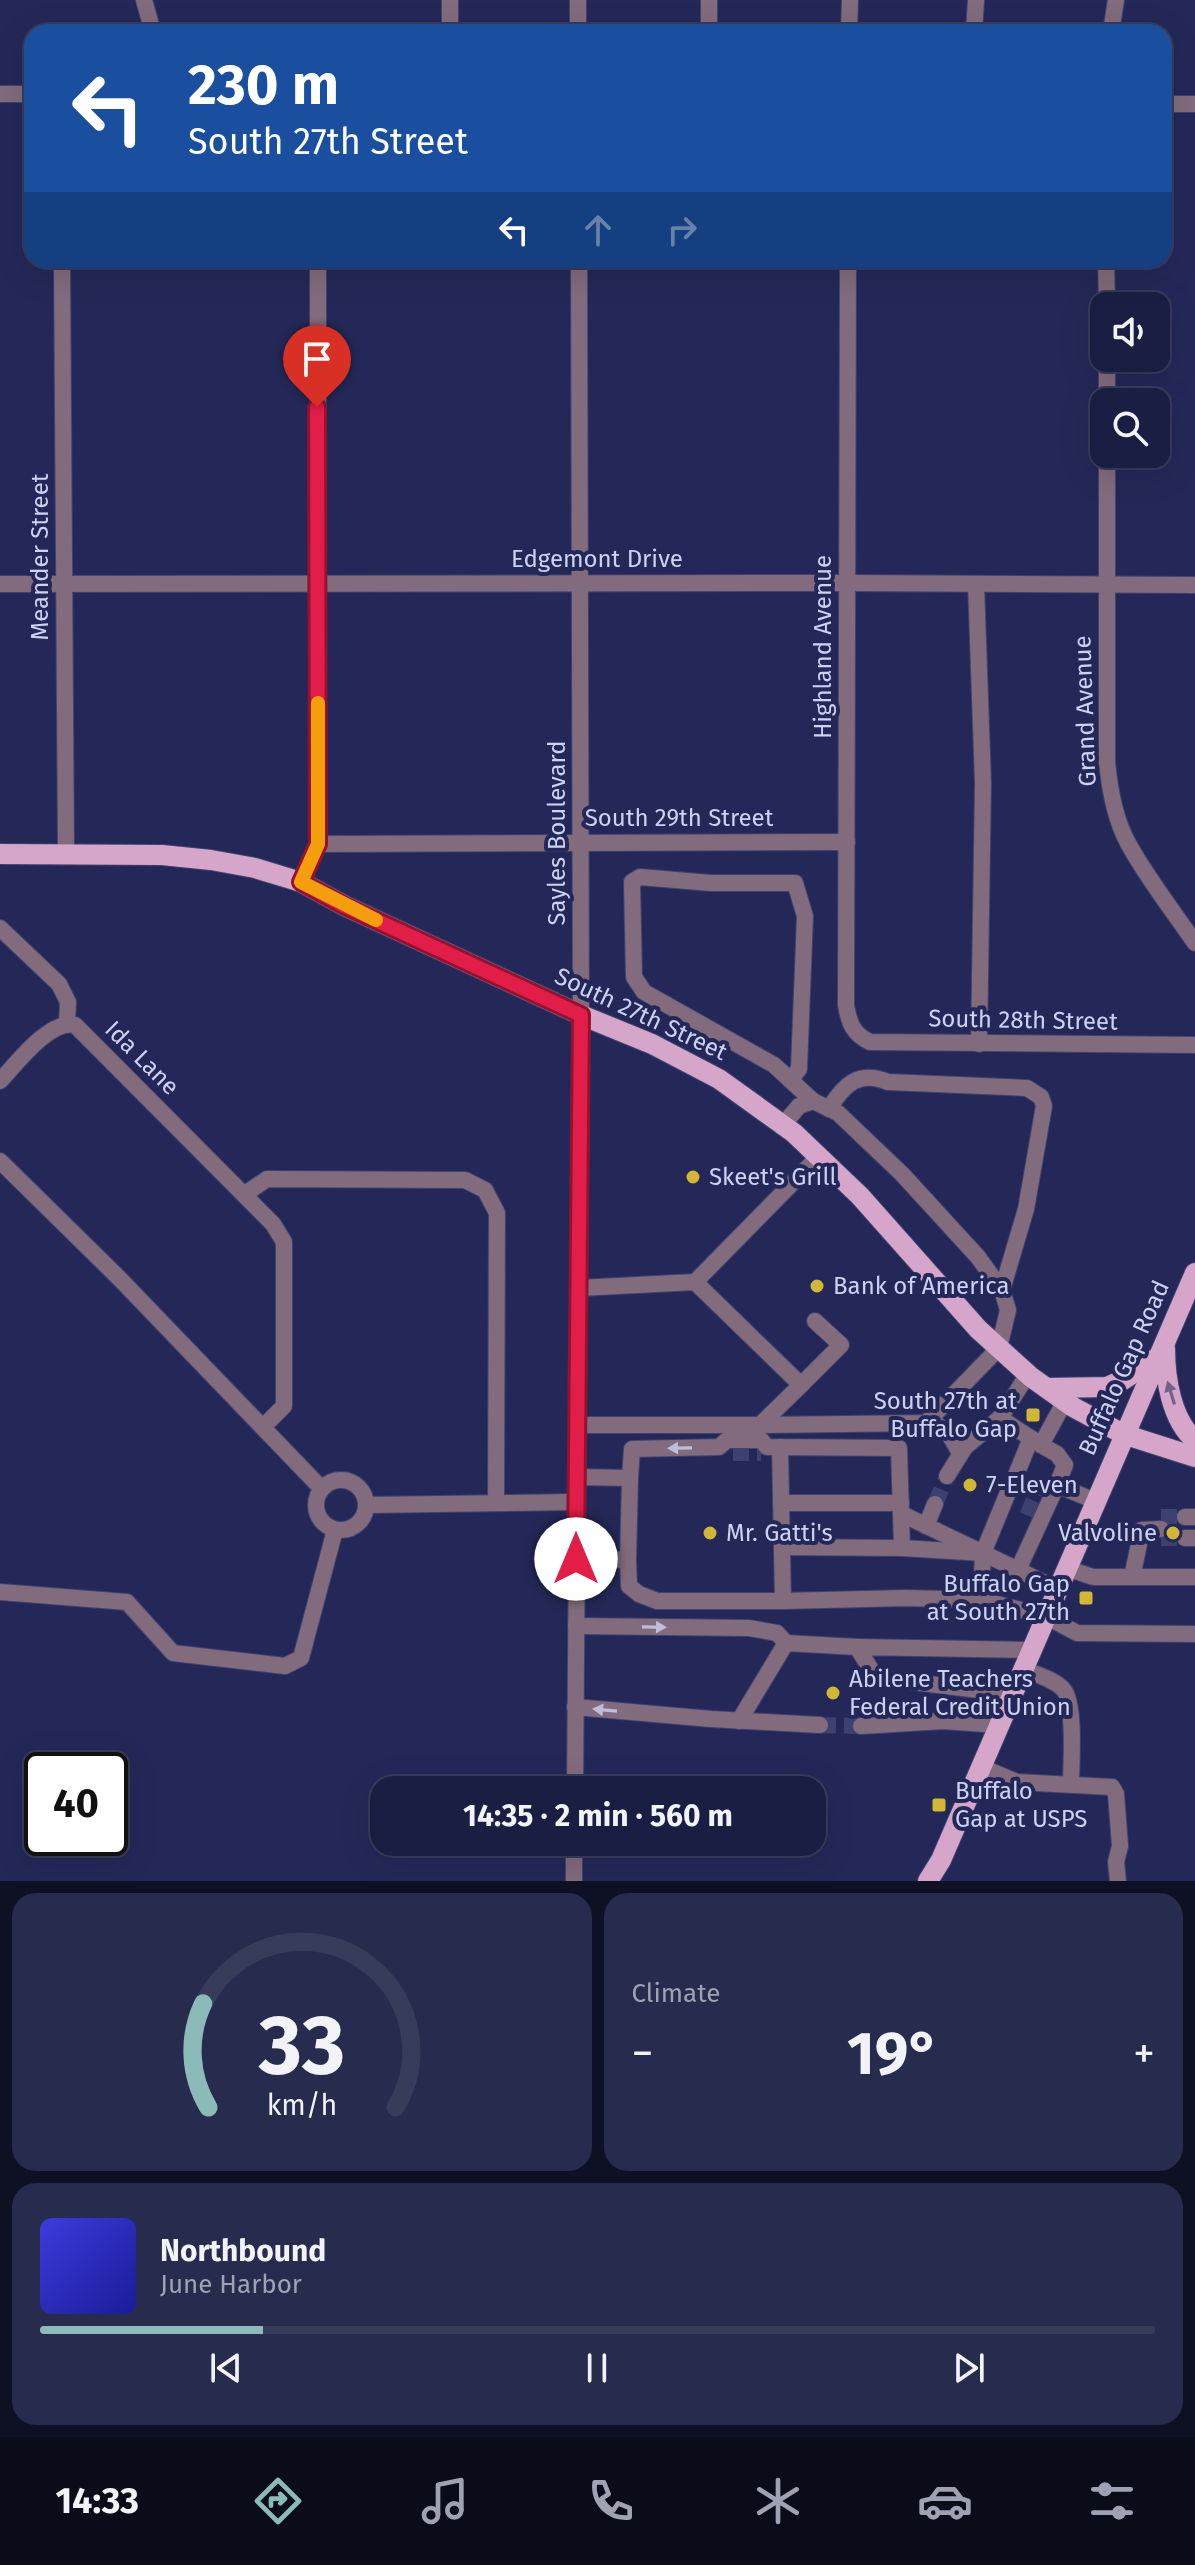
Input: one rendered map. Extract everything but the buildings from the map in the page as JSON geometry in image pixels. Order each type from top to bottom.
[{"type":"main road","name":"South 27th Street","points":[[0,854],[162,855],[255,868],[301,882],[345,906],[581,1015],[652,1044],[719,1079],[783,1125],[860,1196],[978,1329],[1028,1374],[1065,1401],[1123,1434],[1195,1457]]},
{"type":"main road","name":"Buffalo Gap Road","points":[[928,1881],[941,1860],[1195,1273]]},
{"type":"main road","points":[[1047,1388],[1107,1387],[1162,1348],[1173,1399],[1182,1424],[1195,1440]]},
{"type":"street","points":[[144,0],[151,24]]},
{"type":"street","points":[[450,0],[450,24]]},
{"type":"street","points":[[578,0],[578,24]]},
{"type":"street","points":[[709,0],[709,24]]},
{"type":"street","points":[[849,24],[850,0]]},
{"type":"street","points":[[974,24],[976,0]]},
{"type":"street","points":[[1112,24],[1116,0]]},
{"type":"street","points":[[0,94],[24,94]]},
{"type":"street","points":[[1172,104],[1195,104]]},
{"type":"street","name":"Meander Street","points":[[62,268],[66,853]]},
{"type":"street","points":[[301,882],[318,844],[318,268]]},
{"type":"street","name":"Sayles Boulevard","points":[[575,1776],[581,1015],[579,268]]},
{"type":"street","name":"Highland Avenue","points":[[848,268],[846,1005],[854,1032]]},
{"type":"street","points":[[1106,268],[1107,292]]},
{"type":"street","name":"Grand Avenue","points":[[1107,468],[1107,762],[1110,791],[1129,845],[1195,943]]},
{"type":"street","name":"Edgemont Drive","points":[[0,584],[1195,585]]},
{"type":"street","points":[[976,584],[983,783],[979,1044]]},
{"type":"street","name":"South 29th Street","points":[[318,844],[847,842]]},
{"type":"street","points":[[577,1425],[926,1423],[999,1348],[1008,1310],[1002,1290],[978,1257],[902,1174],[838,1113],[813,1101],[790,1080],[774,1065],[644,992],[634,977],[632,882],[640,877],[711,883],[795,883],[805,916],[799,1069],[790,1080]]},
{"type":"street","points":[[0,928],[59,984],[68,1002],[67,1023]]},
{"type":"street","name":"Ida Lane","points":[[0,1081],[51,1029],[67,1023],[75,1025],[273,1224],[284,1242],[284,1406],[263,1427]]},
{"type":"street","name":"South 28th Street","points":[[854,1032],[870,1042],[1195,1045]]},
{"type":"street","points":[[829,1109],[838,1093],[859,1078],[872,1076],[888,1082],[1027,1088],[1041,1097],[1044,1106],[1026,1209],[1002,1290]]},
{"type":"street","points":[[783,1125],[799,1106],[813,1101]]},
{"type":"street","points":[[579,1288],[695,1282],[818,1157]]},
{"type":"street","points":[[0,1161],[119,1278],[321,1488]]},
{"type":"street","points":[[245,1194],[267,1179],[465,1180],[485,1190],[497,1213],[496,1503]]},
{"type":"street","points":[[695,1282],[801,1385]]},
{"type":"street","points":[[760,1425],[841,1345],[815,1321]]},
{"type":"street","points":[[947,1476],[965,1447],[1000,1418],[1028,1374]]},
{"type":"street","points":[[981,1600],[983,1553],[1011,1486],[1036,1441],[1065,1401]]},
{"type":"street","points":[[1000,1418],[1057,1454],[1065,1465],[1018,1570]]},
{"type":"street","points":[[930,1419],[949,1434],[960,1453]]},
{"type":"street","points":[[783,1601],[781,1503],[769,1449],[761,1440],[727,1440],[726,1450],[632,1449],[629,1586],[657,1601],[783,1601],[906,1598],[981,1600],[1045,1616],[1077,1633],[1195,1634]]},
{"type":"street","points":[[769,1449],[899,1448],[902,1548]]},
{"type":"street","points":[[576,1477],[630,1478]]},
{"type":"street","points":[[345,1480],[361,1489],[366,1505],[362,1519],[356,1525],[350,1529],[335,1530],[326,1526],[316,1512],[315,1504],[321,1488],[328,1482],[345,1480]]},
{"type":"street","points":[[1011,1486],[1032,1484]]},
{"type":"street","points":[[1011,1486],[1023,1505]]},
{"type":"street","points":[[1053,1490],[1095,1501]]},
{"type":"street","points":[[366,1505],[576,1502]]},
{"type":"street","points":[[781,1503],[902,1509],[926,1526],[1057,1589]]},
{"type":"street","points":[[926,1526],[935,1504]]},
{"type":"street","points":[[1132,1577],[1142,1530],[1158,1528]]},
{"type":"street","points":[[0,1592],[127,1602],[173,1653],[285,1666],[301,1658],[335,1530]]},
{"type":"street","points":[[782,1547],[902,1548],[983,1553]]},
{"type":"street","points":[[576,1559],[628,1560]]},
{"type":"street","points":[[1066,1568],[1093,1577],[1195,1577]]},
{"type":"street","points":[[576,1626],[749,1628],[777,1633],[786,1643],[1027,1660],[1066,1693],[1070,1716],[1071,1784]]},
{"type":"street","points":[[739,1721],[786,1643]]},
{"type":"street","points":[[857,1647],[870,1668]]},
{"type":"street","points":[[888,1679],[1012,1694]]},
{"type":"street","points":[[575,1707],[820,1725]]},
{"type":"street","points":[[861,1726],[943,1721],[999,1725]]},
{"type":"street","points":[[981,1767],[1017,1782],[1112,1787],[1116,1794],[1120,1846],[1116,1862],[1118,1881]]},
{"type":"street","points":[[574,1856],[574,1881]]},
{"type":"tunnel","points":[[733,1453],[761,1453]]},
{"type":"tunnel","points":[[935,1504],[947,1476]]},
{"type":"tunnel","points":[[1032,1484],[1049,1491]]},
{"type":"tunnel","points":[[1023,1505],[1040,1512]]},
{"type":"tunnel","points":[[1161,1517],[1185,1517]]},
{"type":"tunnel","points":[[1161,1538],[1185,1538]]},
{"type":"tunnel","points":[[820,1725],[861,1726]]},
{"type":"slow traffic","points":[[318,703],[318,844],[301,882],[376,920]]},
{"type":"place","name":"Skeet's Grill","points":[[693,1177]]},
{"type":"place","name":"Bank of America","points":[[817,1286]]},
{"type":"place","name":"South 27th at Buffalo Gap","points":[[1033,1415]]},
{"type":"place","name":"7-Eleven","points":[[970,1485]]},
{"type":"place","name":"Mr. Gatti's","points":[[710,1533]]},
{"type":"place","name":"Valvoline","points":[[1173,1533]]},
{"type":"place","name":"Buffalo Gap at South 27th","points":[[1086,1598]]},
{"type":"place","name":"Abilene Teachers Federal Credit Union","points":[[833,1693]]},
{"type":"place","name":"Buffalo Gap at USPS","points":[[939,1805]]},
{"type":"route","points":[[317,407],[318,844],[301,882],[345,906],[581,1015],[576,1559]]}]
